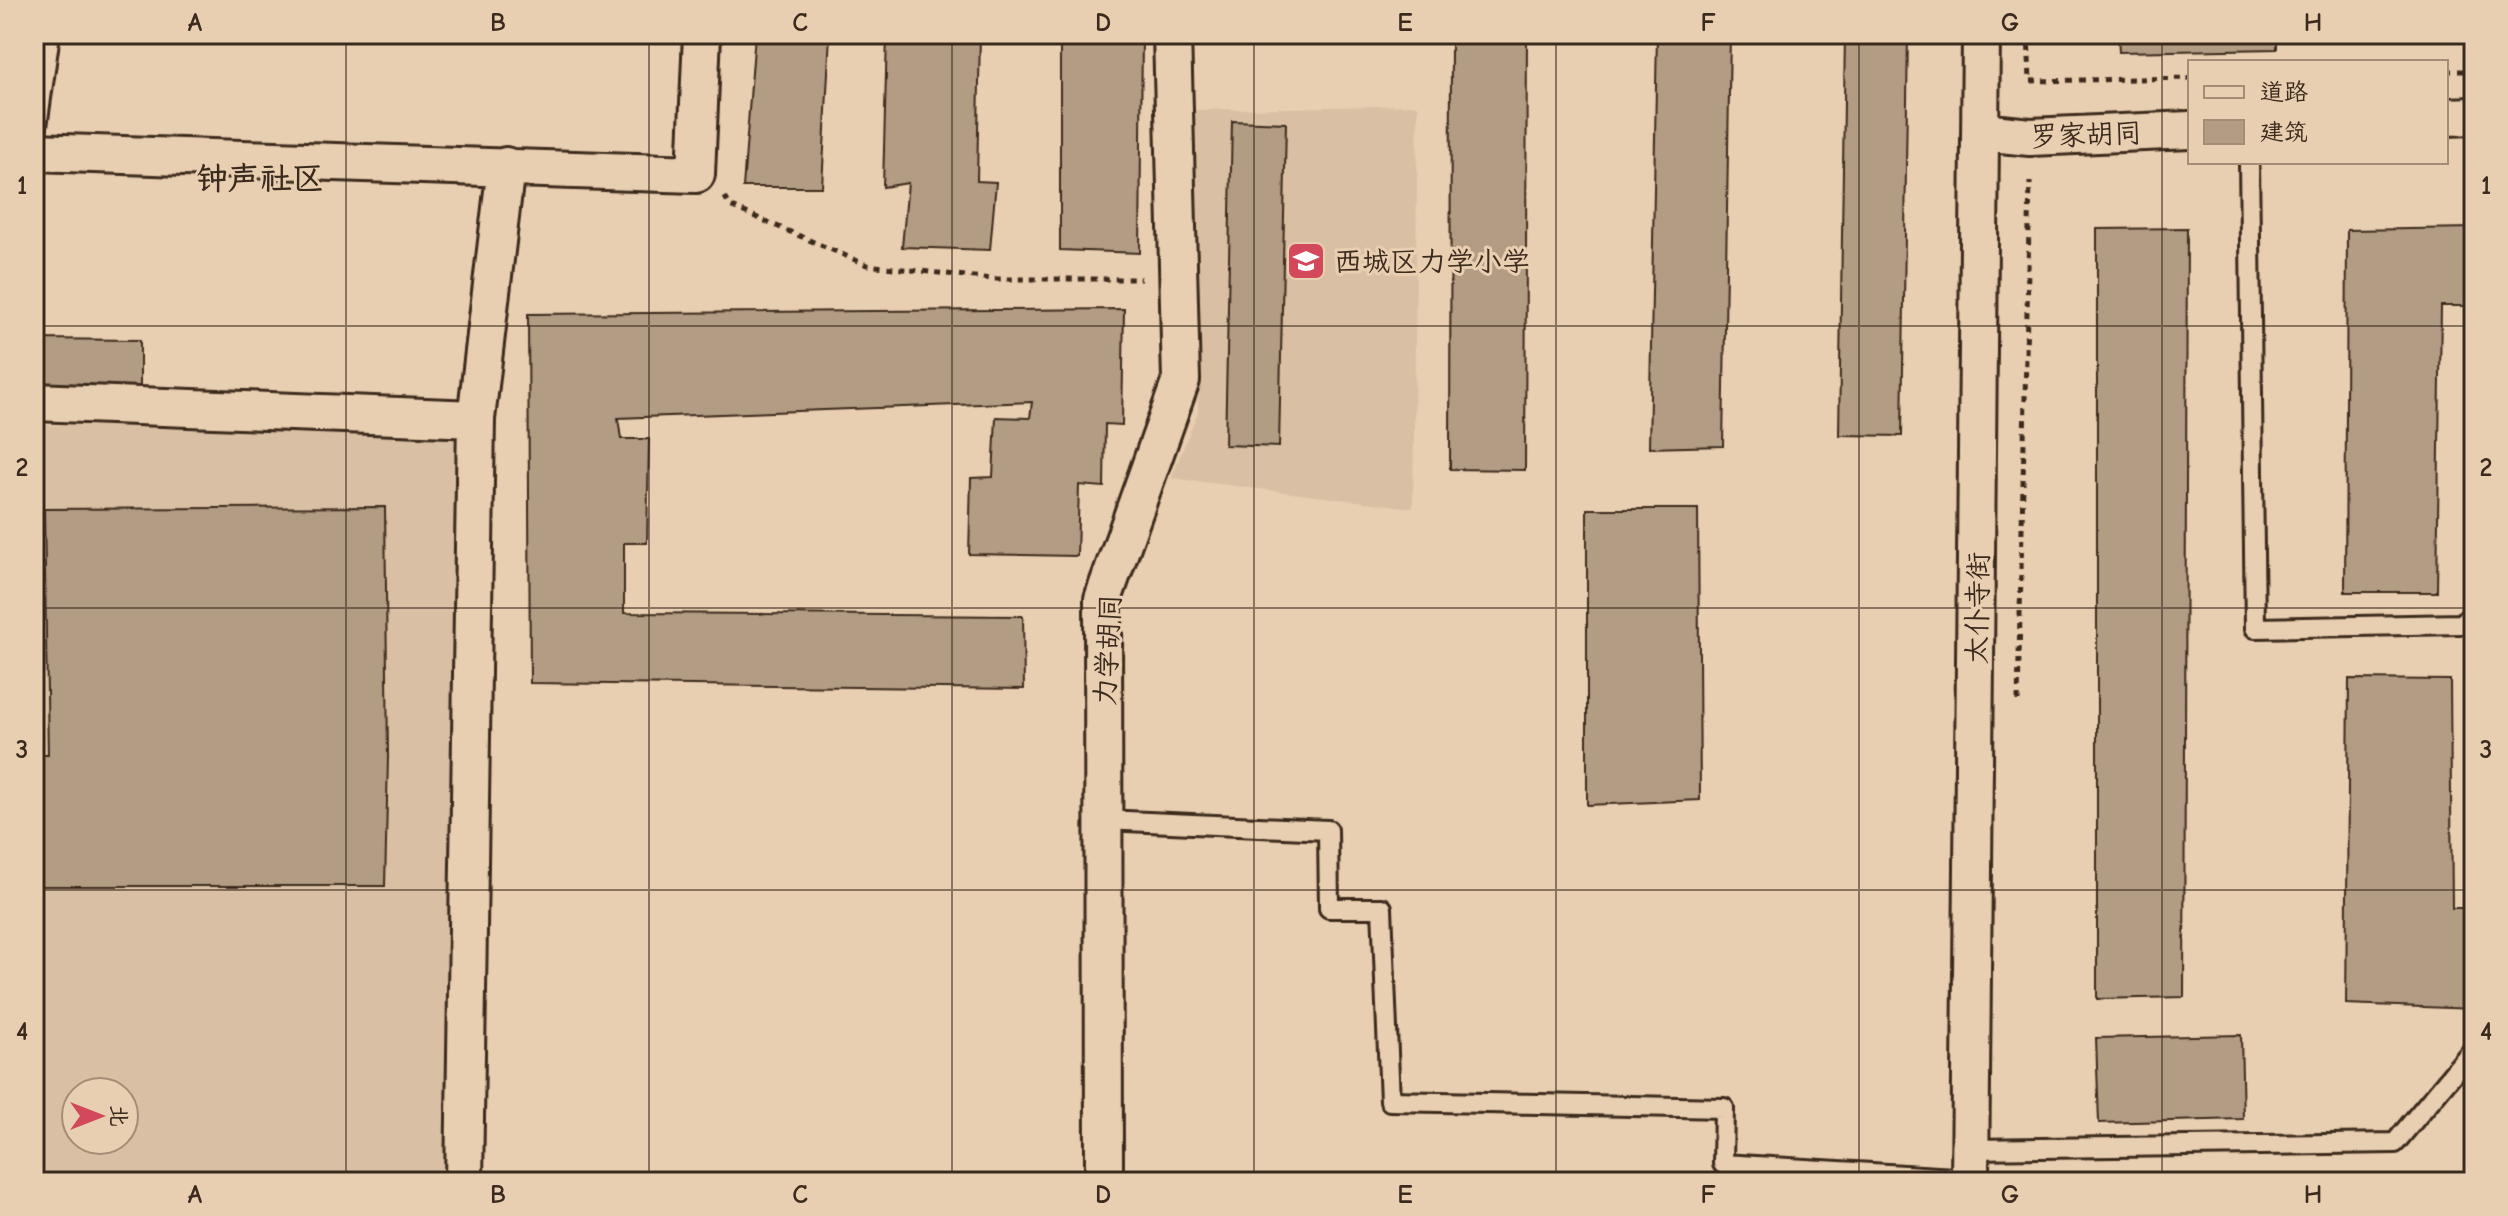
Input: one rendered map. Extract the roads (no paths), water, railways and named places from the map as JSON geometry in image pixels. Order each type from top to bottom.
[{"type":"street","points":[[34,150],[696,174],[702,34]]},
{"type":"street","name":"力学胡同","points":[[1104,1182],[1103,599],[1181,380],[1172,34]]},
{"type":"street","name":"太仆寺街","points":[[1971,1170],[1981,34]]},
{"type":"street","points":[[2448,117],[2474,116]]},
{"type":"street","name":"罗家胡同","points":[[1982,132],[2030,137],[2188,130]]},
{"type":"street","points":[[464,1182],[476,419],[506,166]]},
{"type":"street","points":[[34,402],[476,419]]},
{"type":"lane","points":[[34,150],[50,34]]},
{"type":"lane","points":[[2249,164],[2255,628],[2462,624],[2474,611]]},
{"type":"lane","points":[[1104,820],[1328,830],[1329,908],[1382,908],[1390,1101],[1724,1108],[1723,1164],[1971,1170],[2395,1143],[2474,1048]]},
{"type":"place","name":"西城区力学小学","points":[[1306,261]]},
{"type":"district","name":"钟声社区","points":[[260,178]]}]
